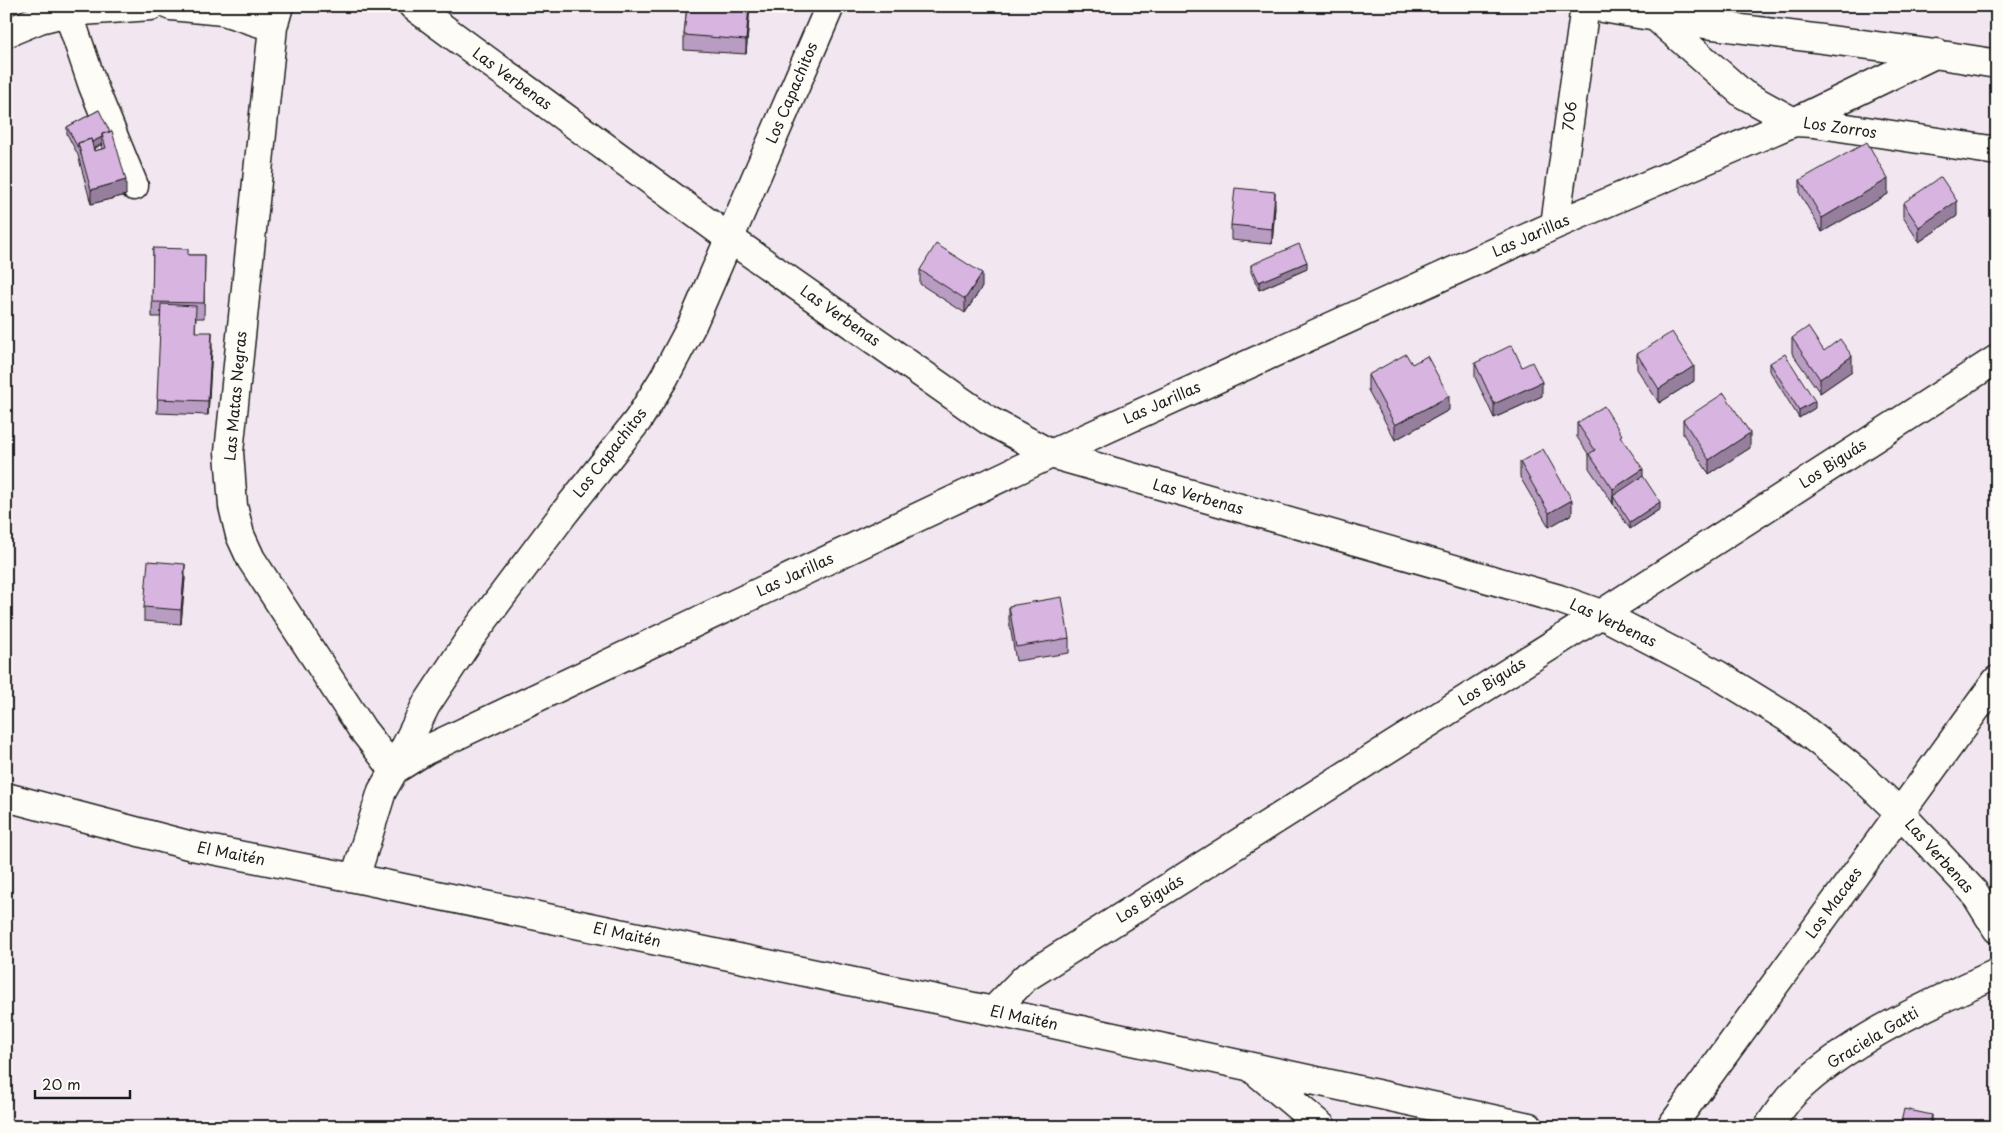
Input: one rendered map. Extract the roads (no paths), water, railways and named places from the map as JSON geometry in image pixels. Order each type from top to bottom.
[{"type":"street","points":[[6,33],[40,19],[68,12],[151,6]]},
{"type":"street","points":[[171,6],[276,17]]},
{"type":"street","name":"Las Verbenas","points":[[412,6],[730,238],[988,420],[1051,454],[1559,599],[1601,614],[1718,675],[1793,722],[1856,771],[1900,813],[1974,892],[1997,929]]},
{"type":"street","name":"Los Capachitos","points":[[355,878],[382,791],[426,705],[471,637],[565,512],[638,420],[664,378],[692,325],[830,6]]},
{"type":"street","name":"706","points":[[1555,225],[1586,6]]},
{"type":"street","points":[[1592,6],[1658,19],[1937,53],[1997,64]]},
{"type":"street","points":[[68,12],[94,86],[134,186]]},
{"type":"street","name":"Las Matas Negras","points":[[276,17],[229,452],[233,506],[240,535],[251,559],[362,729],[394,770]]},
{"type":"street","name":"Los Zorros","points":[[1658,19],[1743,94],[1794,122],[1814,123],[1997,152]]},
{"type":"street","name":"Las Jarillas","points":[[394,770],[426,750],[1051,454],[1555,225],[1794,122],[1937,53]]},
{"type":"street","name":"Los Biguás","points":[[993,1011],[1025,978],[1601,614],[1997,359]]},
{"type":"street","name":"Los Macaes","points":[[1671,1127],[1997,680]]},
{"type":"street","name":"El Maitén","points":[[6,797],[192,846],[355,878],[993,1011],[1529,1127]]},
{"type":"street","name":"Graciela Gatti","points":[[1768,1127],[1792,1094],[1838,1057],[1913,1012],[1997,973]]},
{"type":"street","name":"El Maitén","points":[[1250,1066],[1322,1127]]}]
